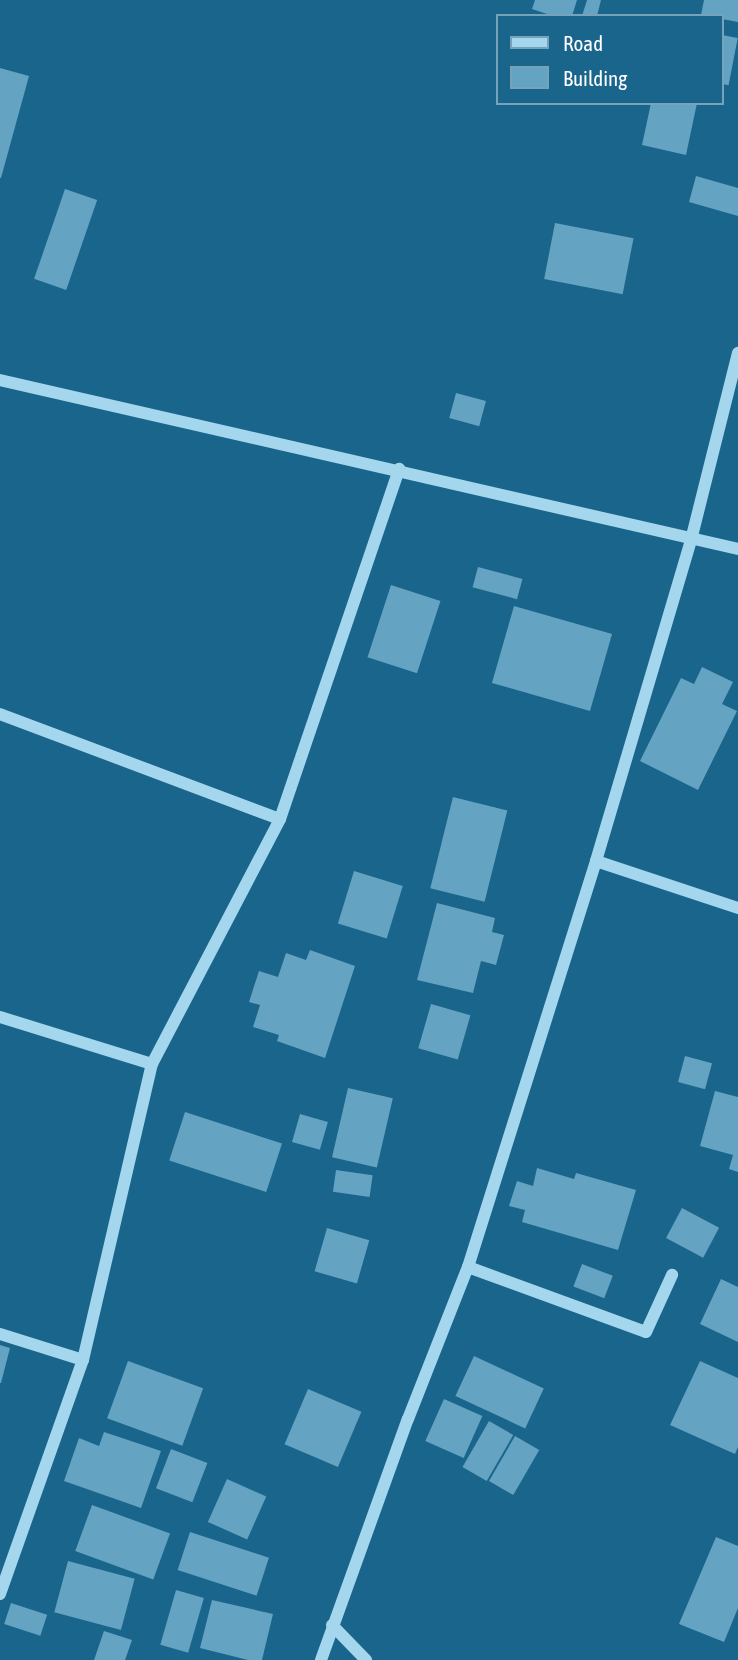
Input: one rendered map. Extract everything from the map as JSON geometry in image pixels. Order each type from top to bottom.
[{"type":"street","points":[[321,1660],[408,1419],[468,1267],[596,861],[691,540],[738,353]]},
{"type":"street","points":[[0,380],[399,469],[738,549]]},
{"type":"street","points":[[0,1594],[83,1360],[152,1064],[280,819],[399,469]]},
{"type":"street","points":[[0,714],[280,819]]},
{"type":"street","points":[[596,861],[738,908]]},
{"type":"street","points":[[0,1017],[152,1064]]},
{"type":"street","points":[[468,1267],[646,1332],[672,1275]]},
{"type":"street","points":[[0,1334],[83,1360]]},
{"type":"street","points":[[332,1625],[366,1660]]},
{"type":"building","points":[[535,0],[577,0],[573,14],[547,14],[532,9]]},
{"type":"building","points":[[587,0],[601,0],[598,14],[583,14]]},
{"type":"building","points":[[704,0],[738,0],[738,22],[724,19],[724,14],[701,14]]},
{"type":"building","points":[[724,35],[738,38],[729,85],[724,84]]},
{"type":"building","points":[[0,68],[29,76],[1,178],[0,178]]},
{"type":"building","points":[[651,105],[697,105],[686,155],[642,145]]},
{"type":"building","points":[[696,176],[738,188],[738,216],[689,202]]},
{"type":"building","points":[[65,189],[97,200],[66,290],[34,279]]},
{"type":"building","points":[[555,223],[634,238],[623,294],[544,279]]},
{"type":"building","points":[[456,393],[486,401],[479,426],[449,418]]},
{"type":"building","points":[[478,567],[522,579],[517,599],[473,587]]},
{"type":"building","points":[[391,585],[440,601],[417,673],[368,657]]},
{"type":"building","points":[[514,606],[612,634],[590,711],[492,683]]},
{"type":"building","points":[[702,667],[733,682],[722,704],[737,711],[698,790],[640,761],[681,678],[694,684]]},
{"type":"building","points":[[453,797],[507,811],[485,902],[430,888]]},
{"type":"building","points":[[354,871],[403,886],[387,939],[338,924]]},
{"type":"building","points":[[437,903],[495,918],[492,932],[504,935],[496,965],[481,961],[473,993],[417,980]]},
{"type":"building","points":[[310,950],[355,966],[325,1058],[277,1041],[279,1035],[253,1027],[260,1005],[249,1002],[259,971],[278,977],[286,953],[306,960]]},
{"type":"building","points":[[431,1004],[470,1015],[458,1060],[418,1048]]},
{"type":"building","points":[[685,1056],[712,1063],[705,1089],[678,1082]]},
{"type":"building","points":[[348,1088],[393,1098],[377,1168],[332,1157]]},
{"type":"building","points":[[715,1091],[738,1097],[738,1172],[729,1169],[733,1155],[700,1146]]},
{"type":"building","points":[[185,1112],[282,1144],[266,1192],[169,1161]]},
{"type":"building","points":[[300,1114],[328,1122],[320,1150],[292,1142]]},
{"type":"building","points":[[537,1168],[574,1179],[576,1173],[636,1190],[618,1250],[522,1222],[525,1210],[509,1206],[517,1181],[533,1186]]},
{"type":"building","points":[[336,1170],[373,1175],[370,1197],[333,1192]]},
{"type":"building","points":[[682,1208],[719,1228],[703,1258],[666,1238]]},
{"type":"building","points":[[327,1228],[369,1240],[357,1283],[315,1271]]},
{"type":"building","points":[[582,1264],[613,1276],[604,1298],[573,1286]]},
{"type":"building","points":[[721,1279],[738,1287],[738,1342],[700,1324]]},
{"type":"building","points":[[0,1345],[10,1348],[1,1383],[0,1383]]},
{"type":"building","points":[[474,1356],[544,1389],[525,1428],[455,1396]]},
{"type":"building","points":[[128,1361],[203,1388],[182,1446],[107,1418]]},
{"type":"building","points":[[700,1361],[738,1378],[738,1447],[735,1454],[670,1425]]},
{"type":"building","points":[[308,1389],[361,1412],[338,1467],[285,1444]]},
{"type":"building","points":[[444,1399],[482,1416],[464,1458],[425,1441]]},
{"type":"building","points":[[489,1421],[513,1435],[487,1481],[462,1467]]},
{"type":"building","points":[[104,1432],[161,1451],[141,1508],[64,1481],[79,1438],[99,1446]]},
{"type":"building","points":[[515,1436],[539,1450],[513,1495],[489,1481]]},
{"type":"building","points":[[171,1449],[207,1463],[192,1502],[156,1488]]},
{"type":"building","points":[[227,1479],[266,1496],[247,1539],[208,1522]]},
{"type":"building","points":[[92,1505],[170,1533],[153,1579],[75,1551]]},
{"type":"building","points":[[190,1532],[269,1558],[257,1596],[178,1570]]},
{"type":"building","points":[[716,1537],[738,1546],[738,1608],[724,1642],[679,1624]]},
{"type":"building","points":[[68,1561],[135,1579],[121,1630],[54,1612]]},
{"type":"building","points":[[176,1590],[204,1598],[188,1653],[160,1645]]},
{"type":"building","points":[[212,1600],[273,1614],[262,1660],[248,1660],[200,1648]]},
{"type":"building","points":[[11,1603],[47,1615],[40,1636],[4,1624]]},
{"type":"building","points":[[104,1631],[132,1640],[125,1660],[94,1660]]}]
